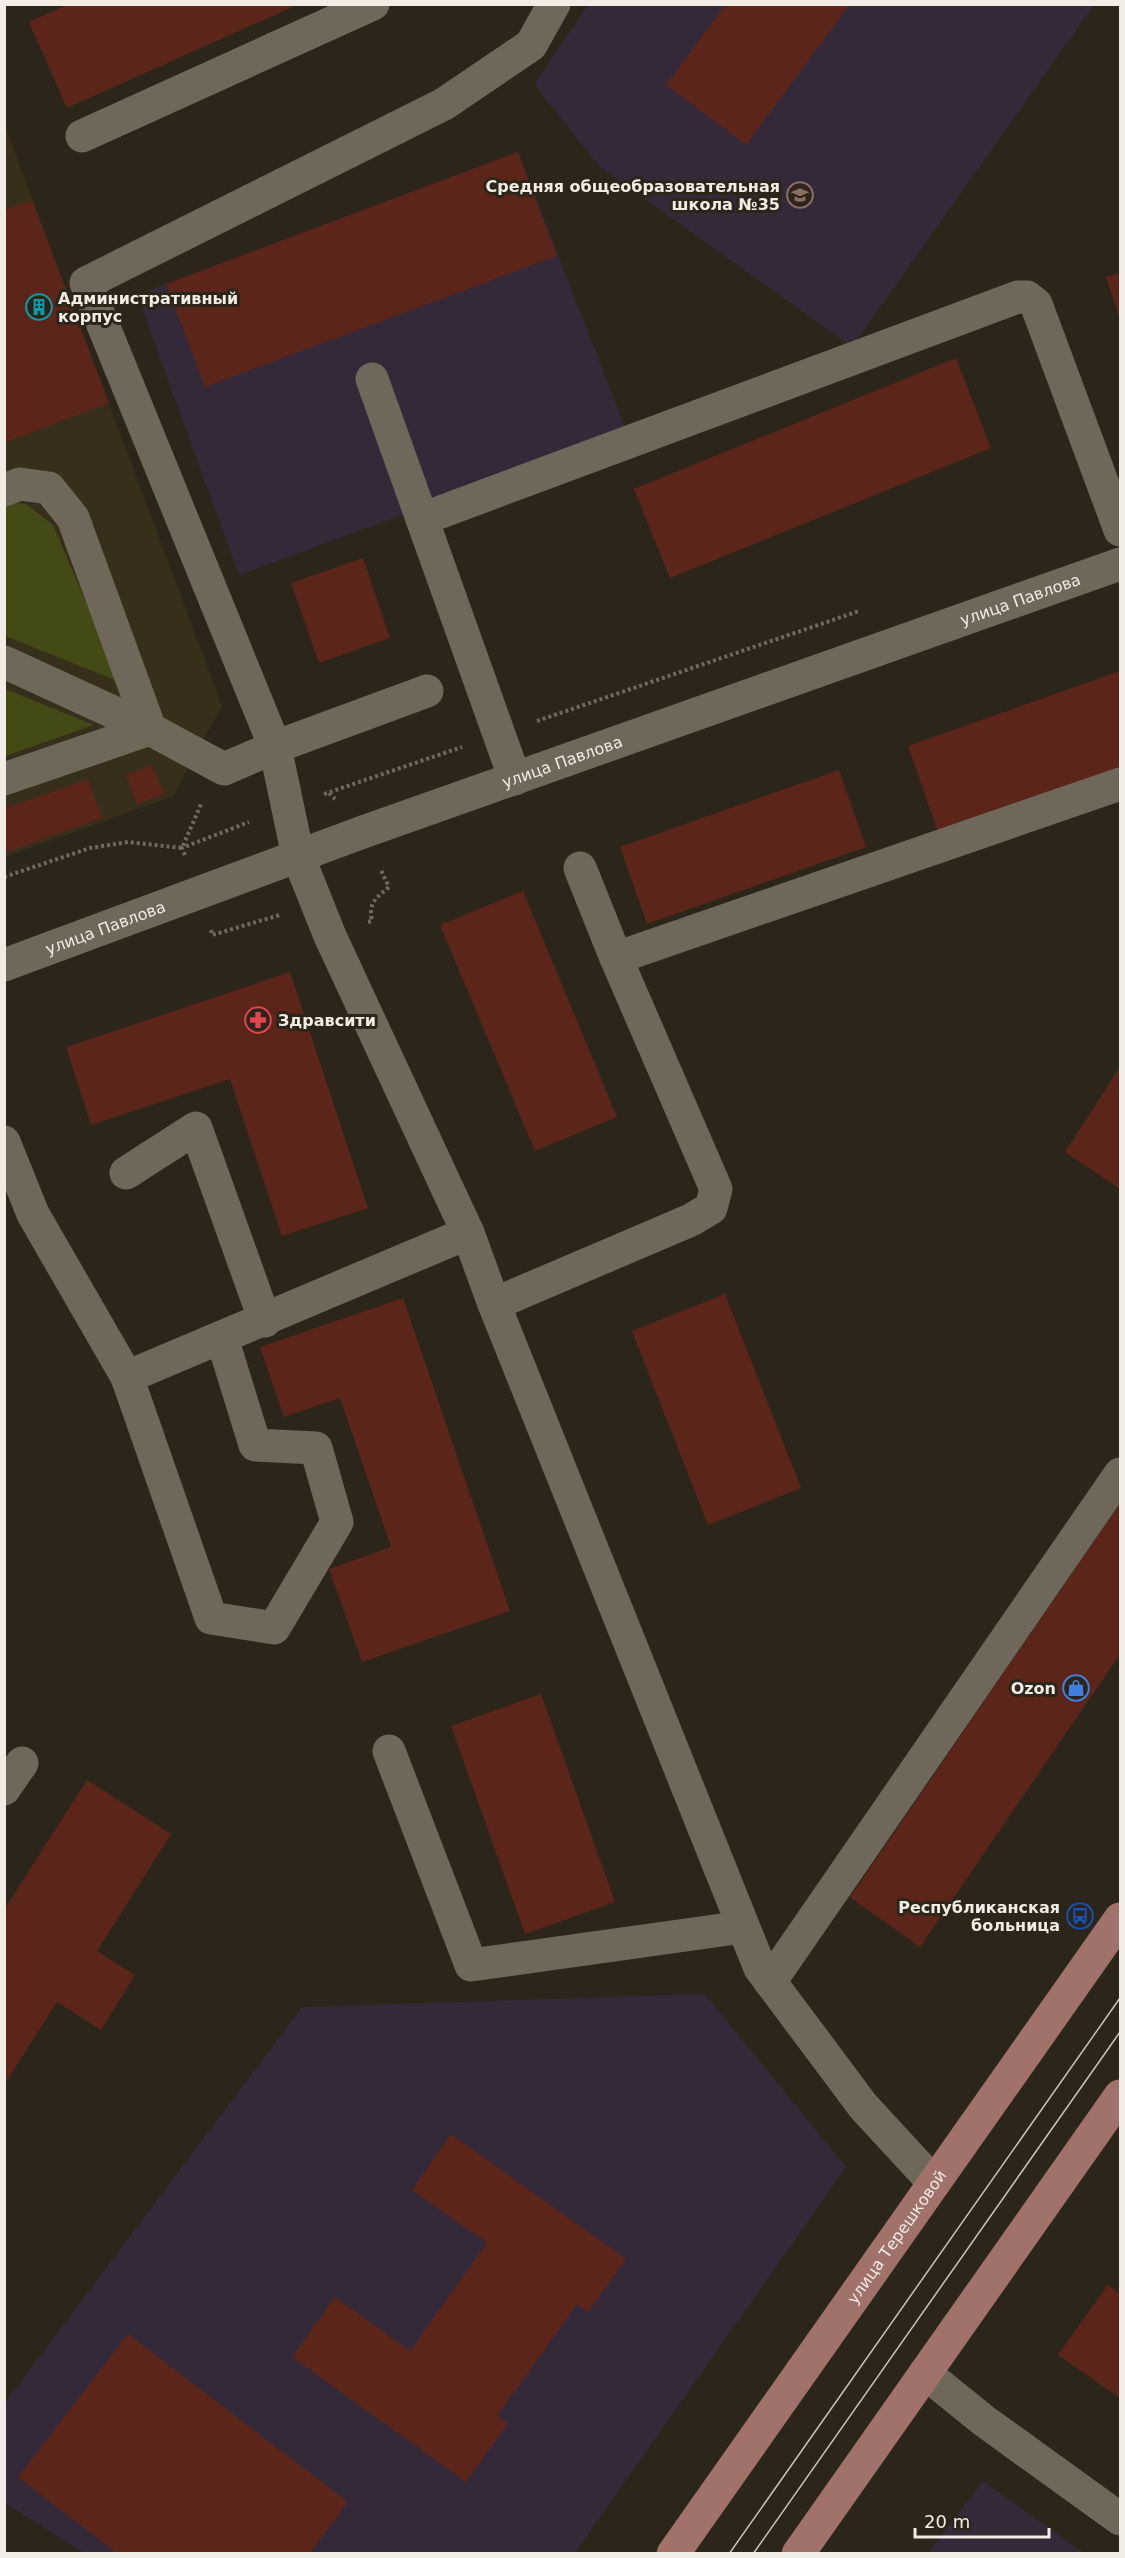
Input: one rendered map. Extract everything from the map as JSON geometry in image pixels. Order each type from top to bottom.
[{"type":"main road","name":"улица Терешковой","points":[[673,2553],[1120,1919]]},
{"type":"main road","points":[[798,2553],[1120,2097]]},
{"type":"street","points":[[82,136],[373,4]]},
{"type":"street","points":[[554,4],[531,45],[444,104],[86,283],[275,747],[298,856],[330,936],[468,1233],[494,1304],[760,1968],[863,2106],[934,2183]]},
{"type":"street","points":[[422,519],[1018,297],[1027,297],[1036,304],[1120,530]]},
{"type":"street","points":[[372,379],[515,779]]},
{"type":"street","points":[[4,490],[20,484],[49,488],[73,518],[150,729]]},
{"type":"street","name":"улица Павлова","points":[[4,965],[298,856],[1120,564]]},
{"type":"street","points":[[4,662],[150,729],[224,769],[275,747],[427,691]]},
{"type":"street","points":[[4,779],[150,729]]},
{"type":"street","points":[[616,958],[1120,784]]},
{"type":"street","points":[[494,1304],[691,1220],[711,1208],[716,1189],[616,958],[580,868]]},
{"type":"street","points":[[126,1173],[196,1128],[265,1321]]},
{"type":"street","points":[[4,1142],[14,1194],[33,1214],[127,1377],[211,1618],[273,1628],[337,1522],[316,1448],[255,1445],[222,1338]]},
{"type":"street","points":[[127,1377],[265,1321],[468,1233]]},
{"type":"street","points":[[770,1982],[1120,1474]]},
{"type":"street","points":[[389,1750],[471,1965],[743,1927]]},
{"type":"street","points":[[924,2373],[983,2420],[1120,2519]]},
{"type":"path","points":[[329,793],[870,607]]},
{"type":"path","points":[[4,877],[90,848],[128,842],[182,848],[201,804],[224,769]]},
{"type":"shaded area","name":"Средняя общеобразовательная школа №35","points":[[588,5],[1094,5],[852,347],[599,166],[534,84]]},
{"type":"shaded area","points":[[4,123],[222,706],[173,796],[5,857]]},
{"type":"shaded area","points":[[518,152],[627,432],[239,575],[137,295]]},
{"type":"shaded area","points":[[705,1994],[846,2167],[575,2553],[84,2553],[5,2503],[4,2404],[302,2007]]},
{"type":"shaded area","points":[[983,2481],[1084,2553],[928,2553]]},
{"type":"green space","points":[[17,503],[26,504],[53,525],[120,682],[5,636],[4,507]]},
{"type":"green space","points":[[5,689],[94,725],[5,756]]},
{"type":"building","points":[[69,4],[299,4],[67,108],[29,22]]},
{"type":"building","points":[[726,4],[850,4],[746,145],[666,85]]},
{"type":"building","points":[[518,152],[557,256],[205,387],[166,284]]},
{"type":"building","name":"Административный корпус","points":[[32,200],[109,403],[4,443],[4,210]]},
{"type":"building","points":[[1120,273],[1120,319],[1106,277]]},
{"type":"building","points":[[956,358],[991,448],[670,578],[634,489]]},
{"type":"building","points":[[363,558],[390,638],[319,663],[291,583]]},
{"type":"building","points":[[1120,671],[1120,768],[938,832],[908,746]]},
{"type":"building","points":[[152,765],[164,794],[137,804],[126,775]]},
{"type":"building","points":[[839,770],[866,847],[647,924],[620,847]]},
{"type":"building","points":[[88,779],[102,818],[4,853],[4,809]]},
{"type":"building","points":[[523,891],[617,1117],[535,1151],[440,925]]},
{"type":"building","points":[[290,972],[368,1208],[282,1236],[230,1079],[91,1125],[66,1047]]},
{"type":"building","points":[[1120,1067],[1120,1189],[1065,1152]]},
{"type":"building","points":[[725,1294],[801,1488],[708,1525],[632,1331]]},
{"type":"building","points":[[403,1298],[510,1611],[362,1662],[329,1569],[391,1547],[340,1398],[284,1417],[260,1347]]},
{"type":"building","points":[[1120,1503],[1120,1654],[920,1947],[850,1897]]},
{"type":"building","points":[[541,1694],[615,1902],[525,1934],[451,1726]]},
{"type":"building","points":[[87,1780],[171,1834],[97,1951],[135,1975],[101,2030],[57,2002],[4,2085],[4,1910]]},
{"type":"building","points":[[451,2134],[626,2259],[588,2312],[577,2304],[497,2416],[508,2423],[466,2482],[292,2357],[335,2297],[410,2351],[487,2243],[412,2190]]},
{"type":"building","points":[[1108,2285],[1120,2294],[1120,2398],[1058,2355]]},
{"type":"building","points":[[128,2334],[348,2502],[309,2554],[118,2554],[18,2477]]},
{"type":"tram line","points":[[729,2554],[1120,1998]]},
{"type":"tram line","points":[[753,2554],[1120,2032]]},
{"type":"place","name":"Средняя общеобразовательная школа №35","points":[[800,195]]},
{"type":"place","name":"Административный корпус","points":[[39,307]]},
{"type":"place","name":"Здравсити","points":[[258,1020]]},
{"type":"place","name":"Ozon","points":[[1076,1688]]},
{"type":"place","name":"Республиканская больница","points":[[1080,1916]]}]
